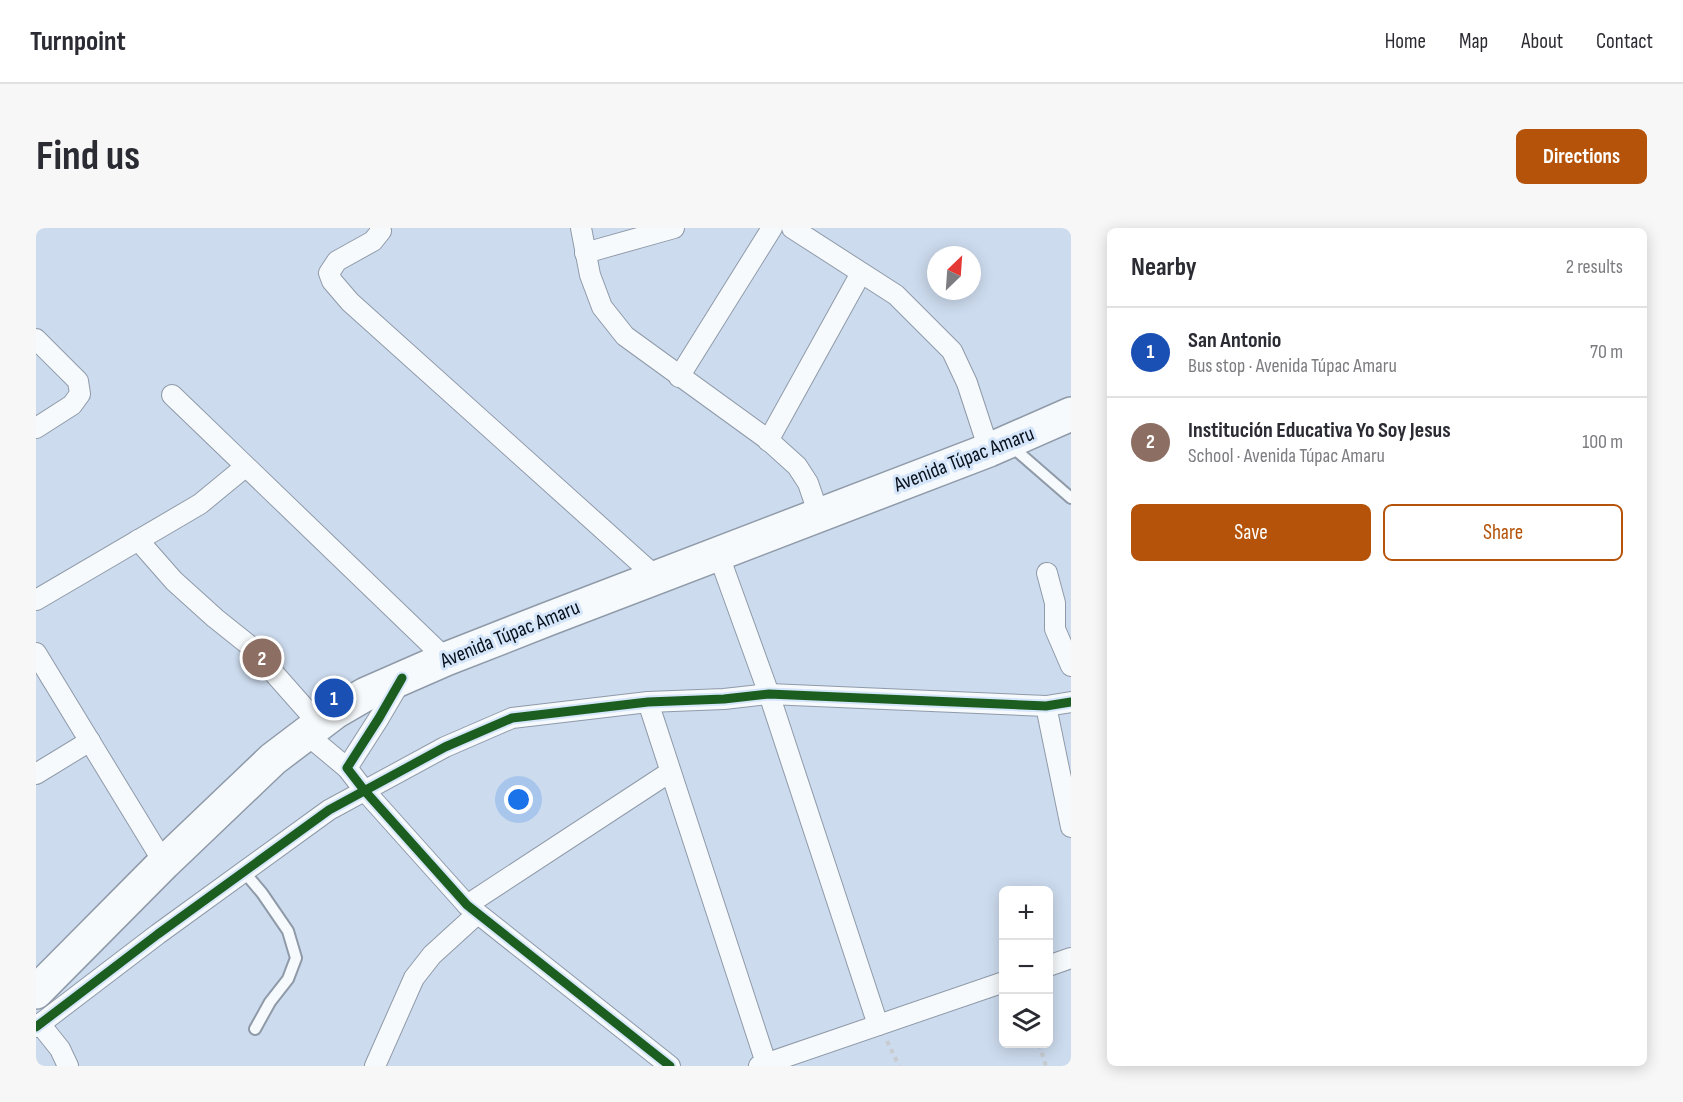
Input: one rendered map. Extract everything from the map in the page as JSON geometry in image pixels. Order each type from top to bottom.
[{"type":"highway","name":"Avenida Túpac Amaru","points":[[37,1014],[164,863],[273,759],[312,728],[366,694],[446,659],[717,553],[999,447],[1071,414]]},
{"type":"street","points":[[380,228],[381,231],[373,242],[337,261],[329,273],[332,281],[350,302],[656,577]]},
{"type":"street","points":[[581,228],[590,275],[602,307],[625,336],[768,441],[797,466],[808,483],[819,515]]},
{"type":"street","points":[[585,253],[674,228]]},
{"type":"street","points":[[679,377],[772,228]]},
{"type":"street","points":[[792,228],[896,295],[952,351],[999,447]]},
{"type":"street","points":[[768,441],[861,273]]},
{"type":"street","points":[[36,339],[78,381],[80,394],[72,405],[36,428]]},
{"type":"street","points":[[172,395],[446,659]]},
{"type":"street","points":[[36,600],[200,504],[245,466]]},
{"type":"street","points":[[138,540],[174,581],[250,646],[312,728],[364,790],[472,909],[670,1066]]},
{"type":"street","points":[[717,553],[770,694],[878,1025]]},
{"type":"street","points":[[1047,573],[1054,603],[1054,629],[1071,666]]},
{"type":"street","points":[[36,653],[164,863]]},
{"type":"street","points":[[347,768],[402,678]]},
{"type":"street","points":[[68,1066],[60,1049],[37,1014],[158,934],[330,810],[445,747],[512,717],[648,702],[724,699],[770,694],[1046,706],[1071,702]]},
{"type":"street","points":[[648,702],[762,1065],[999,984]]},
{"type":"street","points":[[1046,706],[1071,827]]},
{"type":"street","points":[[36,774],[90,741]]},
{"type":"street","points":[[375,1066],[414,978],[472,909],[670,772]]},
{"type":"street","points":[[1053,964],[1071,958]]},
{"type":"lane","points":[[999,447],[1071,498]]},
{"type":"lane","points":[[245,873],[288,931],[296,958],[288,979],[270,1002],[255,1029]]},
{"type":"path","points":[[878,1025],[899,1066]]},
{"type":"path","points":[[1040,1048],[1046,1066]]},
{"type":"cycle path","points":[[402,678],[347,768],[467,905],[670,1066]]},
{"type":"cycle path","points":[[36,1027],[158,934],[329,810],[445,747],[512,718],[648,702],[724,699],[769,694],[1046,706],[1071,702]]},
{"type":"place","name":"Institución Educativa Yo Soy Jesus","points":[[262,658]]},
{"type":"place","name":"San Antonio","points":[[334,698]]}]
